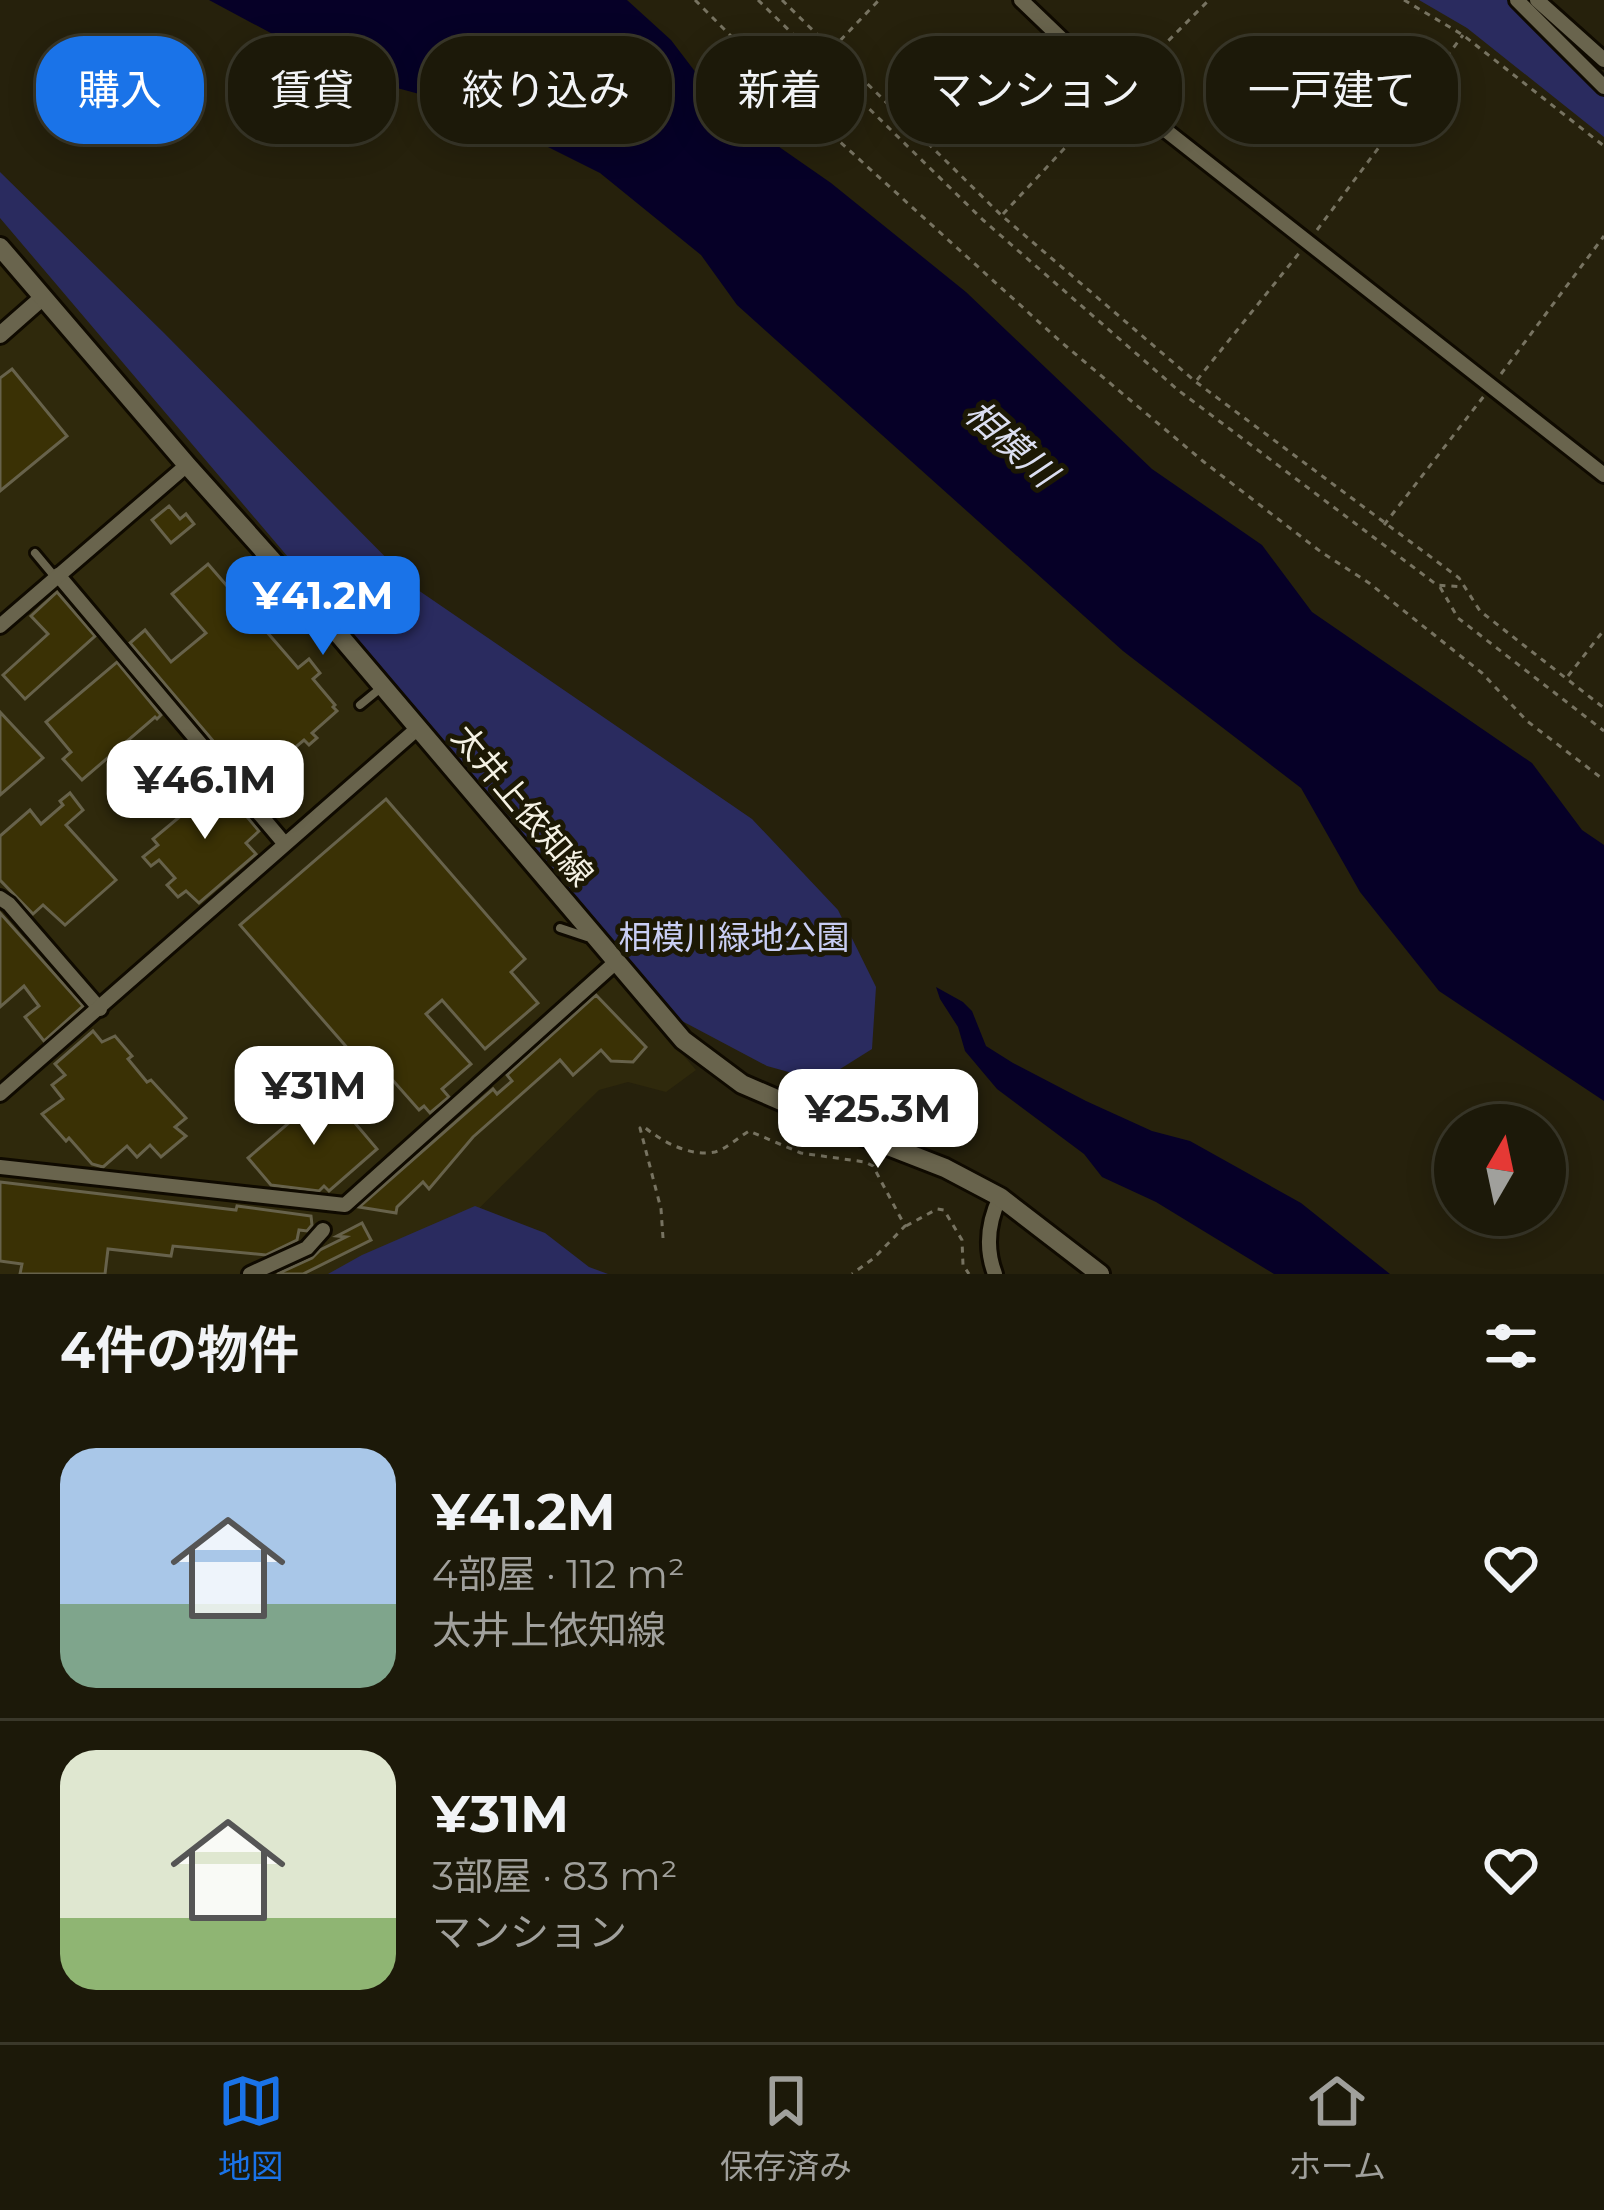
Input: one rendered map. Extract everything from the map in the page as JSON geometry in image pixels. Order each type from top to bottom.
[{"type":"main road","name":"太井上依知線","points":[[1,250],[383,687],[682,1040],[742,1084],[945,1168],[1000,1197],[1100,1274]]},
{"type":"street","points":[[1021,0],[1059,36]]},
{"type":"street","points":[[1517,0],[1604,87]]},
{"type":"street","points":[[1537,0],[1604,60]]},
{"type":"street","points":[[1182,143],[1604,475]]},
{"type":"street","points":[[0,335],[42,298]]},
{"type":"street","points":[[0,626],[187,465]]},
{"type":"street","points":[[57,576],[284,842]]},
{"type":"street","points":[[1,1091],[418,728]]},
{"type":"street","points":[[0,898],[100,1009]]},
{"type":"street","points":[[0,1167],[345,1205],[617,962]]},
{"type":"street","points":[[995,1274],[988,1236],[1000,1197]]},
{"type":"street","points":[[250,1274],[308,1248],[322,1230]]},
{"type":"lane","points":[[35,553],[57,576]]},
{"type":"lane","points":[[360,705],[383,687]]},
{"type":"lane","points":[[560,928],[586,937],[594,934]]},
{"type":"lane","points":[[100,1009],[111,1022]]},
{"type":"path","points":[[695,0],[807,112],[1061,342],[1204,462],[1369,583],[1482,674],[1526,722],[1604,781]]},
{"type":"path","points":[[758,0],[983,220],[1178,390],[1439,586],[1458,618],[1604,731]]},
{"type":"path","points":[[782,0],[817,36]]},
{"type":"path","points":[[844,36],[879,0]]},
{"type":"path","points":[[1173,36],[1209,0]]},
{"type":"path","points":[[1404,0],[1462,35],[1604,146]]},
{"type":"path","points":[[1196,382],[1462,35]]},
{"type":"path","points":[[864,82],[1001,215],[1196,382],[1459,578],[1480,611],[1604,708]]},
{"type":"path","points":[[1001,215],[1068,144]]},
{"type":"path","points":[[1439,586],[1465,587]]},
{"type":"path","points":[[1567,677],[1604,630]]},
{"type":"path","points":[[663,1238],[662,1209],[643,1126],[662,1142],[693,1151],[716,1151],[749,1132],[801,1153],[873,1166],[905,1226]]},
{"type":"path","points":[[852,1274],[905,1226],[937,1209],[944,1210],[962,1240],[963,1265],[969,1274]]},
{"type":"shaded area","points":[[0,257],[696,1070],[666,1092],[628,1082],[599,1090],[455,1232],[385,1274],[0,1274]]},
{"type":"green space","points":[[1419,0],[1508,0],[1604,73],[1604,137],[1467,28]]},
{"type":"green space","name":"相模川緑地公園","points":[[0,172],[418,590],[752,819],[838,910],[876,987],[872,1049],[821,1081],[767,1066],[682,1021],[0,218]]},
{"type":"green space","points":[[475,1206],[545,1233],[589,1267],[608,1274],[328,1274],[362,1255]]},
{"type":"water","points":[[209,0],[627,0],[667,36],[420,36],[420,94],[396,88],[396,36],[276,36]]},
{"type":"water","name":"相模川","points":[[672,41],[696,73],[696,144],[775,144],[831,183],[966,292],[1152,469],[1262,545],[1312,612],[1532,763],[1582,830],[1604,845],[1604,1101],[1439,991],[1360,892],[1301,788],[1123,651],[737,305],[701,255],[600,173],[542,144],[672,144]]},
{"type":"water","points":[[936,987],[972,1011],[986,1046],[1086,1101],[1152,1131],[1190,1141],[1301,1203],[1390,1274],[1274,1274],[1156,1202],[1102,1177],[1084,1154],[997,1089],[965,1051]]},
{"type":"building","points":[[12,369],[67,436],[0,491],[0,378]]},
{"type":"building","points":[[169,506],[180,519],[186,514],[194,524],[171,543],[152,520]]},
{"type":"building","points":[[208,564],[298,668],[309,659],[320,673],[313,679],[337,711],[312,733],[317,738],[309,745],[304,740],[286,755],[290,761],[281,769],[288,777],[267,795],[242,775],[130,643],[145,630],[171,662],[206,633],[172,594]]},
{"type":"building","points":[[57,592],[95,636],[25,699],[3,675],[48,634],[31,616]]},
{"type":"building","points":[[117,662],[161,715],[82,780],[63,759],[71,752],[46,722]]},
{"type":"building","points":[[0,712],[43,758],[0,795]]},
{"type":"building","points":[[190,750],[259,831],[246,843],[256,854],[199,903],[186,891],[178,897],[167,885],[175,878],[159,860],[151,866],[143,857],[158,845],[153,839],[213,789],[184,755]]},
{"type":"building","points":[[70,793],[83,810],[66,825],[116,880],[65,925],[43,905],[33,914],[0,880],[0,836],[30,810],[41,824]]},
{"type":"building","points":[[386,799],[525,959],[511,972],[538,1003],[485,1049],[442,1000],[426,1014],[471,1064],[442,1089],[449,1097],[430,1113],[424,1106],[419,1110],[374,1059],[364,1067],[240,925]]},
{"type":"building","points":[[0,913],[83,1006],[44,1041],[25,1017],[39,1006],[24,986],[0,1007]]},
{"type":"building","points":[[596,995],[646,1047],[633,1062],[611,1061],[601,1050],[573,1075],[560,1060],[473,1137],[429,1189],[423,1182],[396,1213],[359,1207],[493,1089],[497,1094],[512,1081],[507,1075]]},
{"type":"building","points":[[93,1031],[102,1042],[115,1036],[147,1082],[151,1080],[186,1118],[175,1127],[186,1136],[161,1157],[150,1145],[137,1157],[127,1146],[103,1167],[92,1164],[42,1114],[63,1099],[52,1085],[65,1075],[55,1064]]},
{"type":"building","points":[[327,1090],[377,1149],[329,1191],[324,1186],[319,1191],[271,1185],[248,1158]]},
{"type":"building","points":[[0,1182],[311,1216],[312,1225],[307,1231],[299,1230],[297,1240],[266,1255],[173,1246],[171,1256],[108,1249],[105,1274],[20,1274],[22,1264],[0,1261]]},
{"type":"building","points":[[362,1223],[371,1240],[303,1274],[277,1274],[312,1258],[346,1237],[337,1236]]}]
